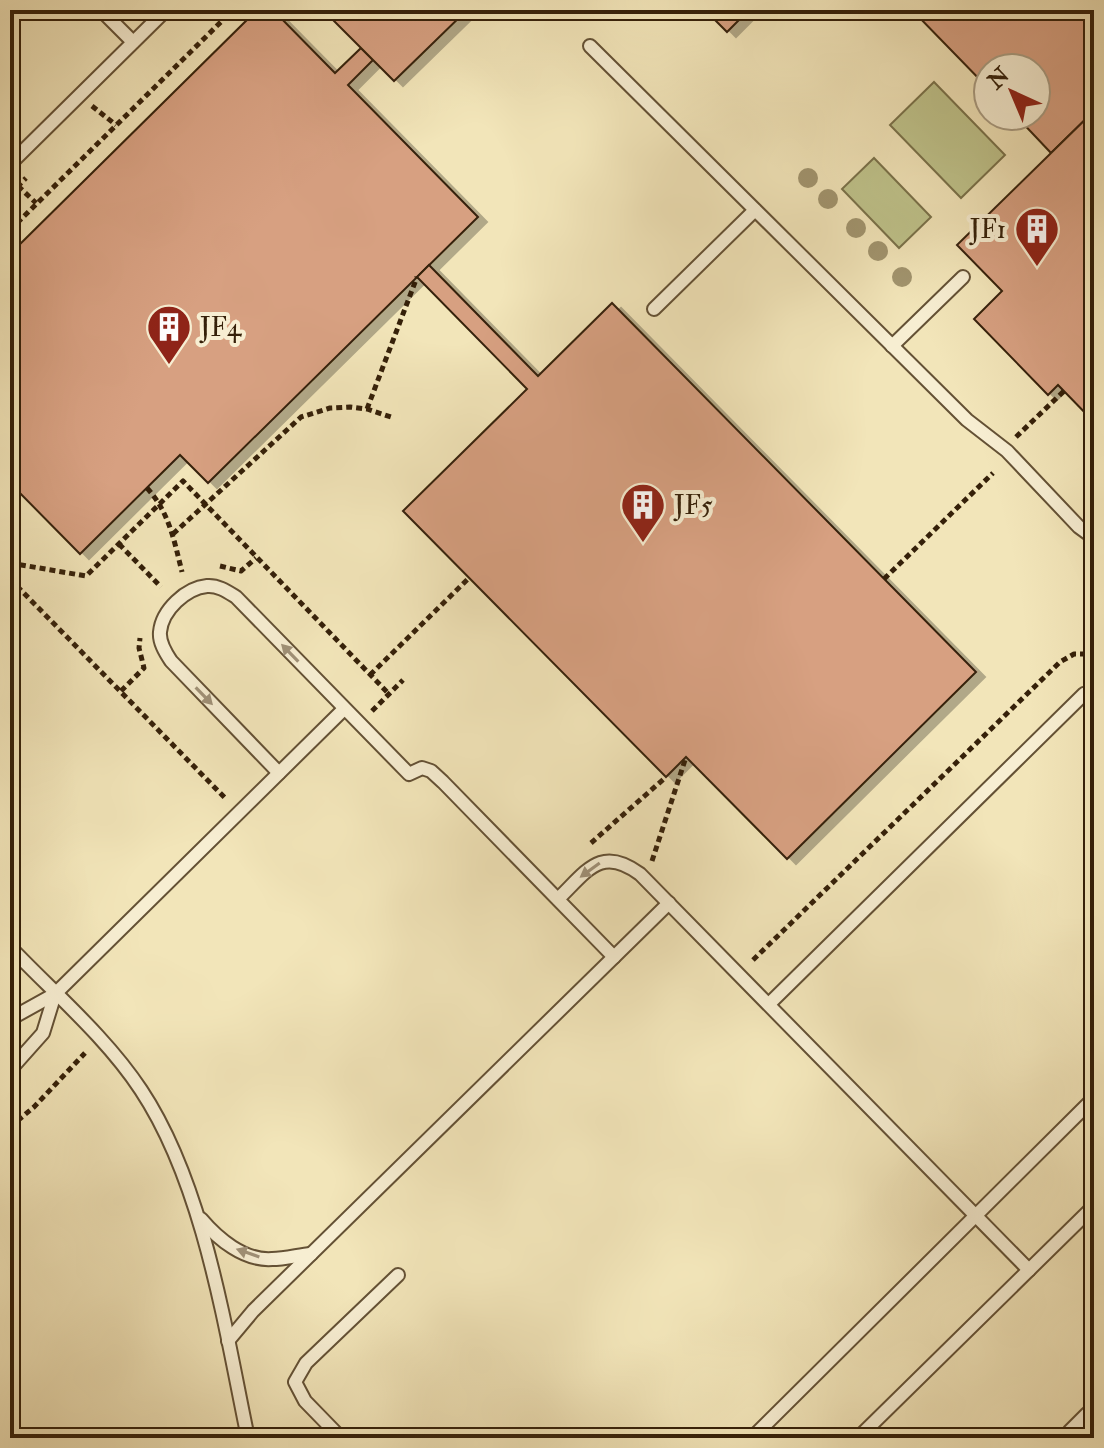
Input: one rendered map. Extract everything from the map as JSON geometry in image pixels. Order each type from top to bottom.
[{"type":"street","points":[[1077,1438],[1094,1421]]},
{"type":"lane","points":[[101,10],[133,42]]},
{"type":"lane","points":[[10,164],[166,10]]},
{"type":"lane","points":[[590,46],[967,420],[1007,451],[1079,527],[1094,538]]},
{"type":"lane","points":[[654,309],[755,210]]},
{"type":"lane","points":[[892,346],[963,277]]},
{"type":"lane","points":[[279,773],[171,661],[162,647],[160,632],[165,616],[189,592],[209,585],[224,589],[236,597],[409,774],[422,768],[431,771],[614,957]]},
{"type":"lane","points":[[769,1004],[1084,694],[1094,700]]},
{"type":"lane","points":[[10,1019],[55,994],[344,709]]},
{"type":"lane","points":[[558,899],[596,864],[611,859],[627,864],[640,874],[1029,1270]]},
{"type":"lane","points":[[228,1341],[253,1311],[669,903]]},
{"type":"lane","points":[[10,947],[101,1039],[143,1092],[173,1146],[197,1214],[248,1438]]},
{"type":"lane","points":[[10,1070],[43,1033],[55,994]]},
{"type":"lane","points":[[752,1438],[1094,1098]]},
{"type":"lane","points":[[858,1438],[1094,1206]]},
{"type":"lane","points":[[197,1214],[217,1238],[236,1249],[269,1260],[311,1254]]},
{"type":"lane","points":[[341,1438],[305,1401],[295,1382],[306,1363],[398,1275]]},
{"type":"path","points":[[10,230],[233,10]]},
{"type":"path","points":[[77,98],[97,108],[116,125]]},
{"type":"path","points":[[18,186],[36,203]]},
{"type":"path","points":[[367,409],[417,277]]},
{"type":"path","points":[[1015,437],[1064,391]]},
{"type":"path","points":[[173,534],[301,417],[330,408],[367,409],[391,417]]},
{"type":"path","points":[[884,579],[993,473]]},
{"type":"path","points":[[147,488],[161,503],[173,534],[182,572]]},
{"type":"path","points":[[119,544],[161,587]]},
{"type":"path","points":[[370,675],[469,578]]},
{"type":"path","points":[[10,579],[227,799],[216,810]]},
{"type":"path","points":[[753,960],[1050,670],[1074,654],[1094,654]]},
{"type":"path","points":[[371,712],[403,680]]},
{"type":"path","points":[[640,874],[654,859],[686,757]]},
{"type":"path","points":[[591,843],[666,777]]},
{"type":"path","points":[[10,1127],[34,1107],[85,1053]]},
{"type":"green space","points":[[934,82],[972,121],[972,132],[983,132],[1005,155],[961,198],[890,125]]},
{"type":"green space","points":[[874,158],[931,217],[899,248],[842,189]]},
{"type":"building","name":"JF4","points":[[257,10],[273,10],[335,73],[361,48],[373,60],[348,85],[478,217],[208,483],[180,455],[80,554],[10,483],[10,254]]},
{"type":"building","points":[[323,10],[467,10],[394,81]]},
{"type":"building","points":[[705,10],[749,10],[727,32]]},
{"type":"building","points":[[912,10],[1094,10],[1094,111],[1051,153],[1031,132],[1052,132],[1052,52],[972,52],[972,72]]},
{"type":"building","name":"JF1","points":[[1094,111],[1094,422],[1058,385],[1048,395],[974,319],[1002,291],[957,245]]},
{"type":"building","name":"JF5","points":[[429,265],[538,376],[612,303],[976,672],[787,859],[686,757],[666,777],[403,511],[527,389],[417,277]]},
{"type":"place","name":"JF1","points":[[1037,268]]},
{"type":"place","name":"JF4","points":[[169,366]]},
{"type":"place","name":"JF5","points":[[643,544]]}]
